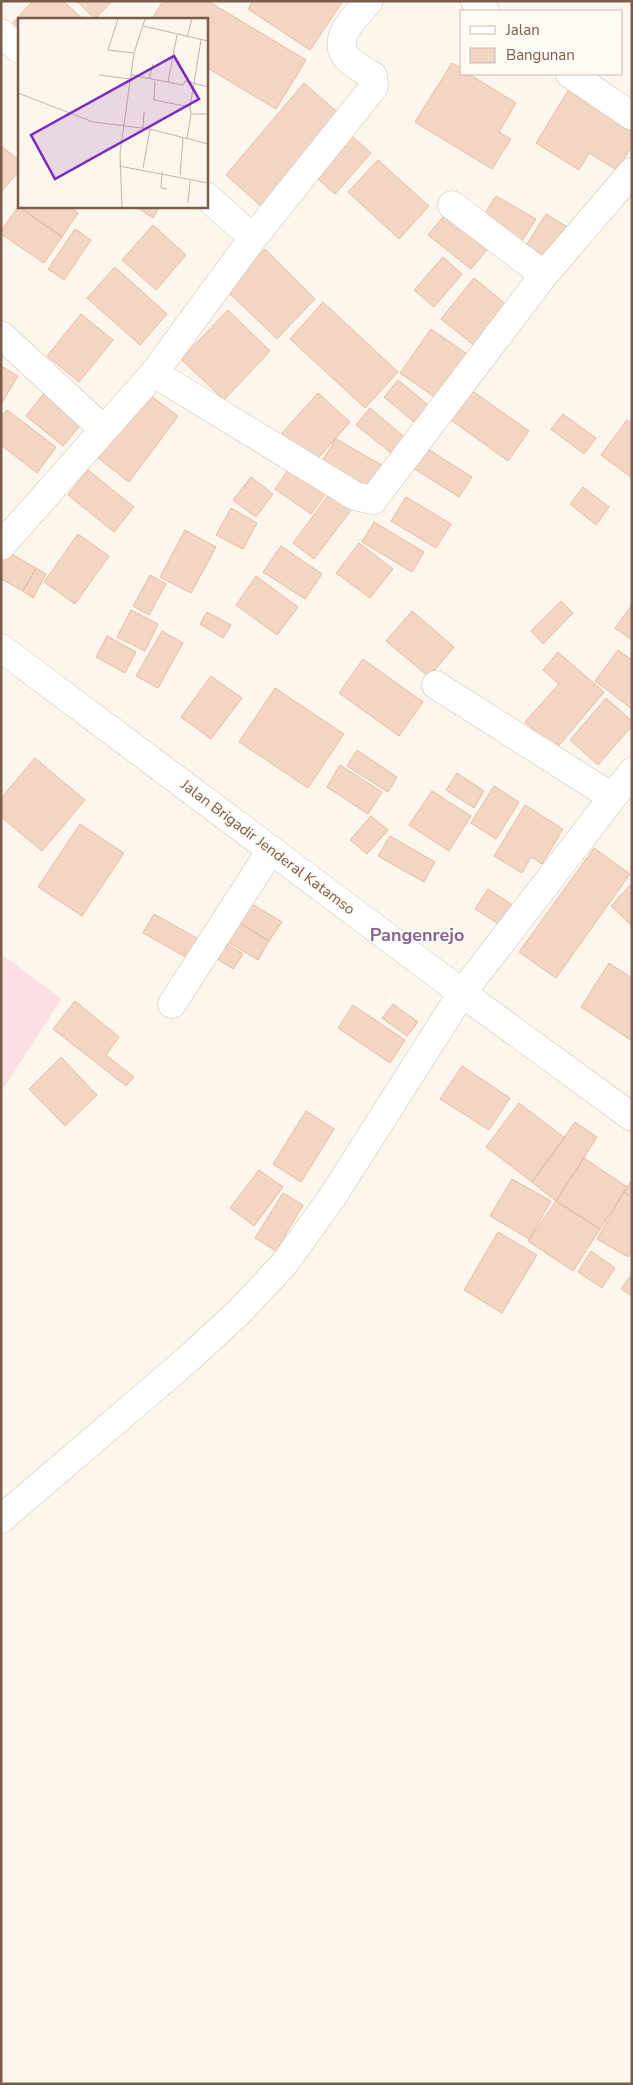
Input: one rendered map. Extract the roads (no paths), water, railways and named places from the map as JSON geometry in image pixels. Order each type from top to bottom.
[{"type":"street","points":[[1,546],[154,372],[253,238],[373,88],[373,76],[348,58],[342,49],[341,43],[344,31],[369,1]]},
{"type":"street","points":[[474,1],[484,10]]},
{"type":"street","points":[[1,33],[18,48]]},
{"type":"street","points":[[571,75],[632,116]]},
{"type":"street","points":[[154,372],[355,496],[373,500],[544,275],[632,172]]},
{"type":"street","points":[[208,198],[253,238]]},
{"type":"street","points":[[452,205],[544,275]]},
{"type":"street","points":[[1,335],[103,429]]},
{"type":"street","name":"Jalan Brigadir Jenderal Katamso","points":[[1,648],[462,993],[632,1117]]},
{"type":"street","points":[[436,685],[612,797]]},
{"type":"street","points":[[5,1516],[188,1360],[240,1312],[284,1264],[331,1199],[462,993],[632,772]]},
{"type":"street","points":[[172,1004],[271,850]]},
{"type":"district","name":"Pangenrejo","points":[[417,935]]}]
